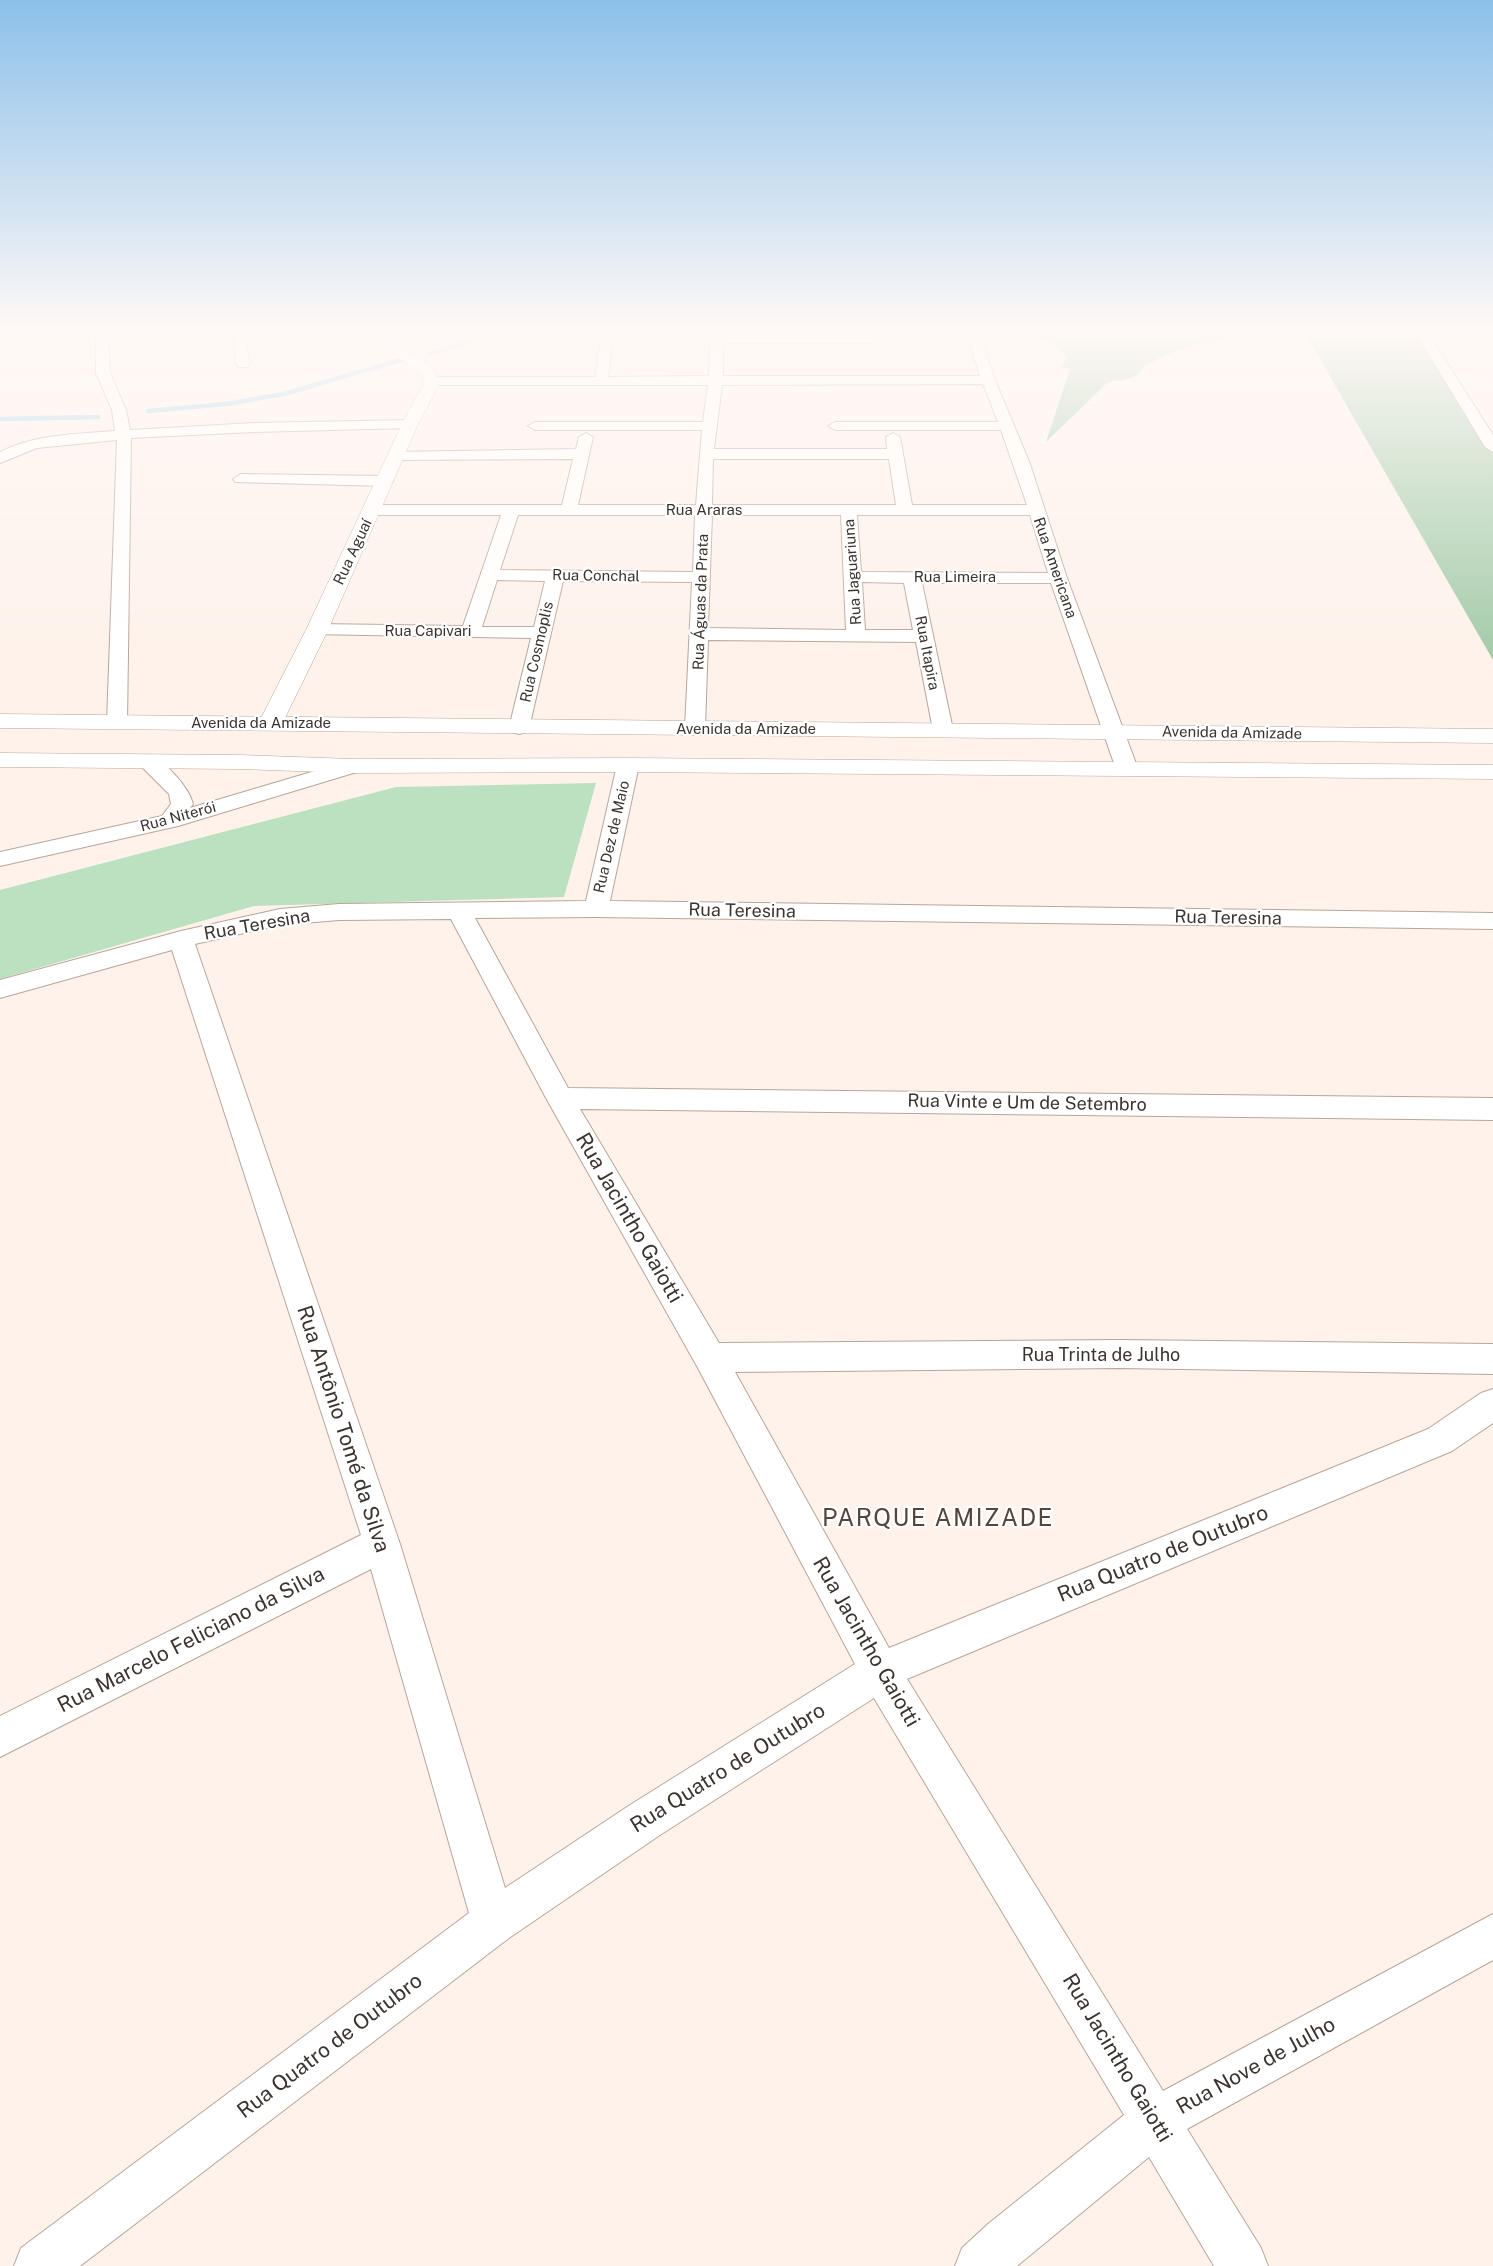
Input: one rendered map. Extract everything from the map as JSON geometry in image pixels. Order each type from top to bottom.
[{"type":"main road","name":"Rua Aguaí","points":[[271,723],[317,630],[404,439]]},
{"type":"main road","name":"Avenida da Amizade","points":[[0,721],[1493,736]]},
{"type":"main road","points":[[352,766],[411,760],[424,756],[432,752],[437,726]]},
{"type":"main road","points":[[0,760],[352,766],[628,765],[1493,772]]},
{"type":"street","points":[[0,458],[17,448],[92,439]]},
{"type":"street","points":[[117,723],[124,502],[123,439]]},
{"type":"street","points":[[527,455],[531,439]]},
{"type":"street","points":[[569,510],[586,439]]},
{"type":"street","name":"Rua Águas da Prata","points":[[695,728],[708,439]]},
{"type":"street","points":[[835,439],[836,454]]},
{"type":"street","points":[[894,439],[905,510]]},
{"type":"street","name":"Rua Americana","points":[[1011,439],[1022,464],[1058,578],[1127,769]]},
{"type":"street","points":[[398,455],[582,454]]},
{"type":"street","points":[[706,454],[895,454]]},
{"type":"street","points":[[242,479],[385,481]]},
{"type":"street","name":"Rua Araras","points":[[372,510],[1035,510]]},
{"type":"street","name":"Rua Jaguariuna","points":[[849,510],[856,635]]},
{"type":"street","points":[[471,631],[511,511]]},
{"type":"street","name":"Rua Conchal","points":[[491,575],[701,577]]},
{"type":"street","name":"Rua Cosmoplis","points":[[519,728],[555,576]]},
{"type":"street","name":"Rua Limeira","points":[[852,577],[1058,578]]},
{"type":"street","name":"Rua Itapira","points":[[912,577],[943,730]]},
{"type":"street","name":"Rua Capivari","points":[[317,630],[540,633]]},
{"type":"street","points":[[700,633],[923,636]]},
{"type":"street","points":[[147,761],[179,792],[182,804],[170,821]]},
{"type":"street","name":"Rua Dez de Maio","points":[[596,909],[628,765]]},
{"type":"street","name":"Rua Niterói","points":[[0,859],[170,821],[352,766]]},
{"type":"street","name":"Rua Teresina","points":[[0,989],[181,939],[280,917],[339,912],[596,909],[1493,921]]},
{"type":"street","name":"Rua Jacintho Gaiotti","points":[[459,911],[560,1098],[710,1358],[880,1671],[1243,2266]]},
{"type":"street","name":"Rua Antônio Tomé da Silva","points":[[181,939],[382,1544],[493,1922]]},
{"type":"street","name":"Rua Vinte e Um de Setembro","points":[[560,1098],[1493,1109]]},
{"type":"street","name":"Rua Trinta de Julho","points":[[710,1358],[1120,1354],[1493,1359]]},
{"type":"street","name":"Rua Quatro de Outubro","points":[[39,2266],[493,1922],[645,1820],[880,1671],[1440,1440],[1493,1404]]},
{"type":"street","name":"Rua Marcelo Feliciano da Silva","points":[[0,1737],[382,1544]]},
{"type":"street","name":"Rua Nove de Julho","points":[[980,2266],[1006,2242],[1155,2121],[1493,1936]]},
{"type":"green space","points":[[1366,439],[1484,439],[1493,453],[1493,660]]},
{"type":"green space","points":[[596,783],[564,897],[254,906],[0,979],[0,890],[396,787]]},
{"type":"district","name":"PARQUE AMIZADE","points":[[938,1519]]}]
